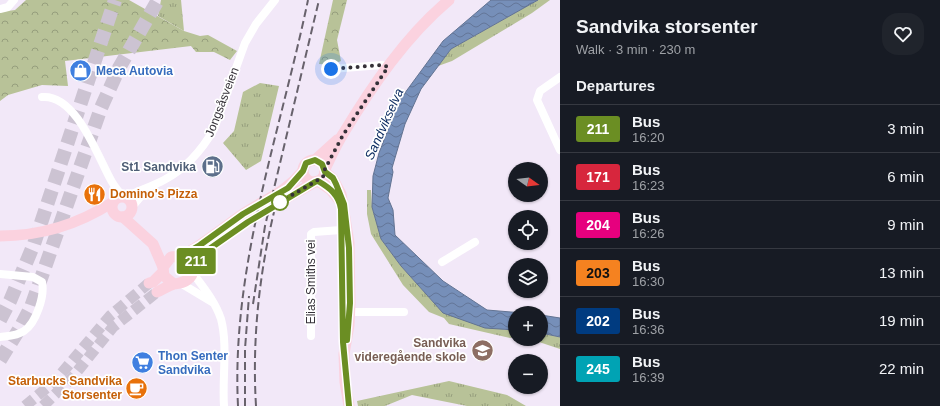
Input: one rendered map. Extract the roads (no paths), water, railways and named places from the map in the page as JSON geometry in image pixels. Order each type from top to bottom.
[{"type":"main road","points":[[157,292],[188,280],[192,269],[205,252],[248,222],[323,177],[325,170],[343,135],[388,67],[416,32],[449,0]]},
{"type":"main road","points":[[149,283],[153,282],[163,269],[167,260],[200,245],[243,214],[288,188],[303,171],[306,163],[315,160],[343,135]]},
{"type":"main road","points":[[315,160],[322,164],[325,170],[333,178],[344,204],[349,248],[344,347],[345,382],[349,406]]},
{"type":"main road","points":[[303,171],[306,178],[316,181],[330,190],[339,199],[346,313]]},
{"type":"main road","points":[[139,230],[129,200],[118,200],[112,209],[119,216],[139,230],[153,244],[189,261],[192,269]]},
{"type":"main road","name":"Jongsåsveien","points":[[0,236],[32,234],[52,230],[91,215],[118,200]]},
{"type":"main road","points":[[119,216],[128,215],[132,208]]},
{"type":"main road","name":"Jongsåsveien","points":[[91,215],[119,216]]},
{"type":"main road","points":[[153,244],[167,280],[178,284]]},
{"type":"street","points":[[0,9],[8,7],[14,0]]},
{"type":"street","name":"Jongsåsveien","points":[[118,200],[165,179],[188,163],[208,141],[214,130],[245,43],[256,24],[275,0]]},
{"type":"street","points":[[331,69],[382,65],[388,67]]},
{"type":"street","points":[[560,77],[538,93],[537,102],[560,150]]},
{"type":"street","points":[[42,97],[56,99],[85,128],[112,183],[118,200]]},
{"type":"street","name":"Jongsåsveien","points":[[132,208],[149,187]]},
{"type":"street","name":"Elias Smiths vei","points":[[311,336],[311,234],[314,232],[341,230]]},
{"type":"street","points":[[443,261],[475,242]]},
{"type":"street","points":[[192,269],[209,295],[220,319],[223,336],[224,406]]},
{"type":"street","points":[[0,274],[33,277],[42,282],[43,290],[31,324],[25,331],[17,335],[0,337]]},
{"type":"street","points":[[178,284],[212,302]]},
{"type":"street","points":[[346,313],[404,312]]},
{"type":"water","points":[[491,0],[538,0],[451,49],[421,89],[405,124],[392,168],[393,172],[388,198],[393,210],[395,235],[443,281],[487,310],[508,312],[508,330],[485,328],[443,313],[401,266],[381,239],[372,207],[373,176],[379,153],[399,101],[443,41]]},
{"type":"water","points":[[548,316],[560,318],[560,337],[548,334]]},
{"type":"tunnel","points":[[0,320],[10,301],[34,244],[115,0]]},
{"type":"tunnel","points":[[0,360],[31,307],[101,108],[119,68],[158,0]]},
{"type":"tunnel","points":[[25,406],[55,381],[110,316],[149,283]]},
{"type":"tunnel","points":[[43,406],[71,379],[113,327],[157,292]]},
{"type":"railway","points":[[238,406],[238,354],[242,303],[250,252],[260,201],[308,0]]},
{"type":"railway","points":[[253,304],[265,226],[319,0]]},
{"type":"railway","points":[[256,406],[255,357],[258,308],[264,260],[274,212]]},
{"type":"railway","points":[[245,406],[245,349],[249,296]]},
{"type":"place","name":"Meca Autovia","points":[[81,71]]},
{"type":"place","name":"St1 Sandvika","points":[[212,167]]},
{"type":"place","name":"Domino's Pizza","points":[[94,194]]},
{"type":"place","name":"Sandvika videregående skole","points":[[482,350]]},
{"type":"place","name":"Thon Senter Sandvika","points":[[142,363]]},
{"type":"place","name":"Starbucks Sandvika Storsenter","points":[[137,388]]},
{"type":"water label","name":"Sandvikselva","points":[[384,124]]}]
